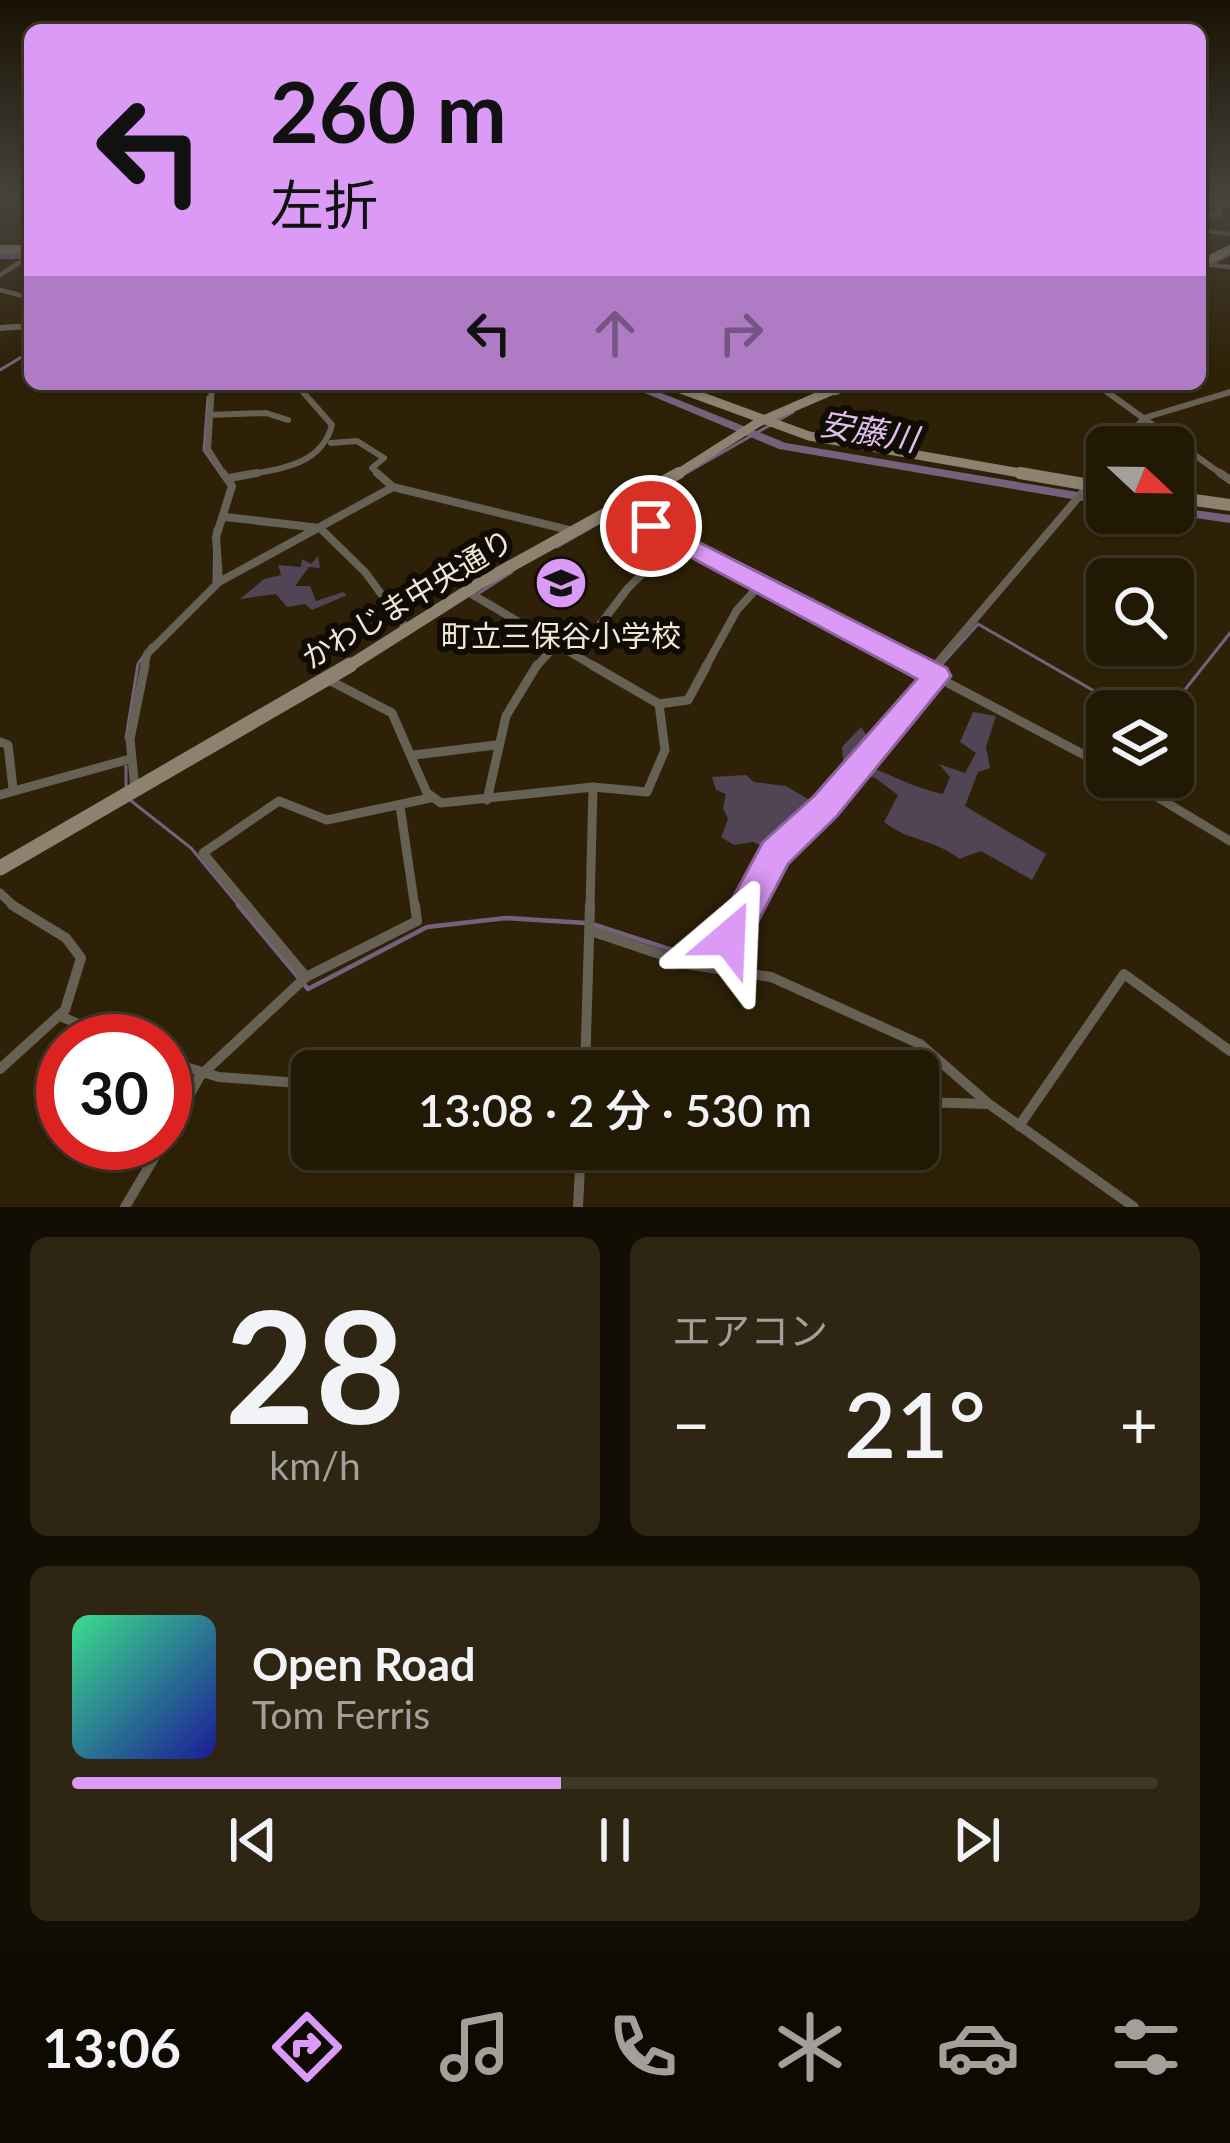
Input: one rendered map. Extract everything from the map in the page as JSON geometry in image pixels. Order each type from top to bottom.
[{"type":"street","points":[[211,390],[212,461],[229,478]]},
{"type":"street","points":[[229,478],[320,457],[331,443],[332,425],[301,390]]},
{"type":"street","points":[[680,390],[754,424],[1086,486]]},
{"type":"street","name":"かわじま中央通り","points":[[0,868],[268,717],[466,591],[618,508],[754,424],[833,390]]},
{"type":"street","points":[[1104,390],[1230,480]]},
{"type":"street","points":[[1137,426],[1144,418],[1230,392]]},
{"type":"street","points":[[208,415],[266,413],[288,420]]},
{"type":"street","points":[[331,443],[357,441],[384,458],[372,468],[393,488],[574,532]]},
{"type":"street","points":[[220,582],[215,548],[225,517],[229,478]]},
{"type":"street","points":[[135,789],[130,759],[133,712],[147,654],[220,582],[393,488]]},
{"type":"street","points":[[715,967],[776,853],[826,806],[1086,488]]},
{"type":"street","points":[[1194,500],[1230,505]]},
{"type":"street","points":[[618,508],[1086,756]]},
{"type":"street","points":[[225,517],[322,529],[365,572],[407,628]]},
{"type":"street","points":[[578,655],[628,588],[677,540]]},
{"type":"street","points":[[466,591],[659,704],[688,700],[737,610],[759,586]]},
{"type":"street","points":[[487,800],[496,745],[516,688],[555,646]]},
{"type":"street","points":[[324,678],[392,713],[430,798]]},
{"type":"street","points":[[306,977],[203,853],[278,801],[317,819],[430,798],[452,804],[593,788],[647,792],[667,737],[659,704]]},
{"type":"street","points":[[0,742],[8,745],[13,788]]},
{"type":"street","points":[[414,755],[496,745]]},
{"type":"street","points":[[0,795],[130,759]]},
{"type":"street","points":[[586,1050],[593,788]]},
{"type":"street","points":[[1159,798],[1230,841]]},
{"type":"street","points":[[192,1090],[200,1076],[306,977],[417,921],[400,806]]},
{"type":"street","points":[[0,893],[14,912],[78,950],[76,981],[61,1014]]},
{"type":"street","points":[[591,931],[692,965],[771,977],[920,1044],[988,1104],[1133,1207]]},
{"type":"street","points":[[1019,1126],[1124,974],[1230,1051]]},
{"type":"street","points":[[0,1069],[36,1037]]},
{"type":"street","points":[[192,1073],[291,1082]]},
{"type":"street","points":[[939,1103],[988,1104]]},
{"type":"street","points":[[125,1207],[147,1170]]},
{"type":"street","points":[[578,1207],[580,1170]]},
{"type":"shaded area","points":[[318,556],[320,568],[309,567],[295,586],[310,586],[316,601],[343,592],[347,595],[312,610],[305,604],[287,607],[276,594],[240,599],[264,579],[281,575],[278,565],[301,567],[302,559],[311,564]]},
{"type":"shaded area","points":[[973,712],[996,716],[986,747],[990,768],[978,772],[965,806],[1046,854],[1032,880],[981,851],[959,859],[893,828],[884,822],[898,795],[875,778],[844,768],[842,747],[861,727],[873,745],[860,763],[943,794],[950,777],[939,764],[965,773],[976,753],[960,742]]},
{"type":"shaded area","points":[[746,775],[754,782],[786,786],[811,801],[813,810],[783,833],[772,851],[753,842],[734,845],[721,837],[728,819],[723,808],[726,794],[716,790],[712,777]]},
{"type":"waterway","points":[[1213,263],[1229,254]]},
{"type":"waterway","name":"安藤川","points":[[0,256],[24,256]]},
{"type":"waterway","points":[[0,370],[24,356]]},
{"type":"waterway","name":"安藤川","points":[[644,390],[783,446],[1086,497]]},
{"type":"waterway","points":[[835,394],[844,390]]},
{"type":"waterway","points":[[208,397],[204,450],[222,476]]},
{"type":"waterway","points":[[557,547],[793,412]]},
{"type":"waterway","name":"安藤川","points":[[1194,514],[1230,519]]},
{"type":"waterway","points":[[214,584],[215,529]]},
{"type":"waterway","points":[[479,593],[512,572]]},
{"type":"waterway","points":[[942,664],[978,624],[1093,690]]},
{"type":"waterway","points":[[1185,690],[1230,633]]},
{"type":"waterway","points":[[126,738],[138,664],[151,645]]},
{"type":"waterway","points":[[736,908],[763,855],[919,689]]},
{"type":"waterway","points":[[126,766],[126,786]]},
{"type":"waterway","points":[[130,800],[191,848],[241,908]]},
{"type":"waterway","points":[[238,905],[308,989],[427,927],[506,918],[586,923]]},
{"type":"waterway","points":[[595,925],[703,960],[712,957],[738,905]]},
{"type":"place","name":"町立三保谷小学校","points":[[561,583]]},
{"type":"route","points":[[651,526],[936,676],[826,806],[776,853],[729,938]]}]
